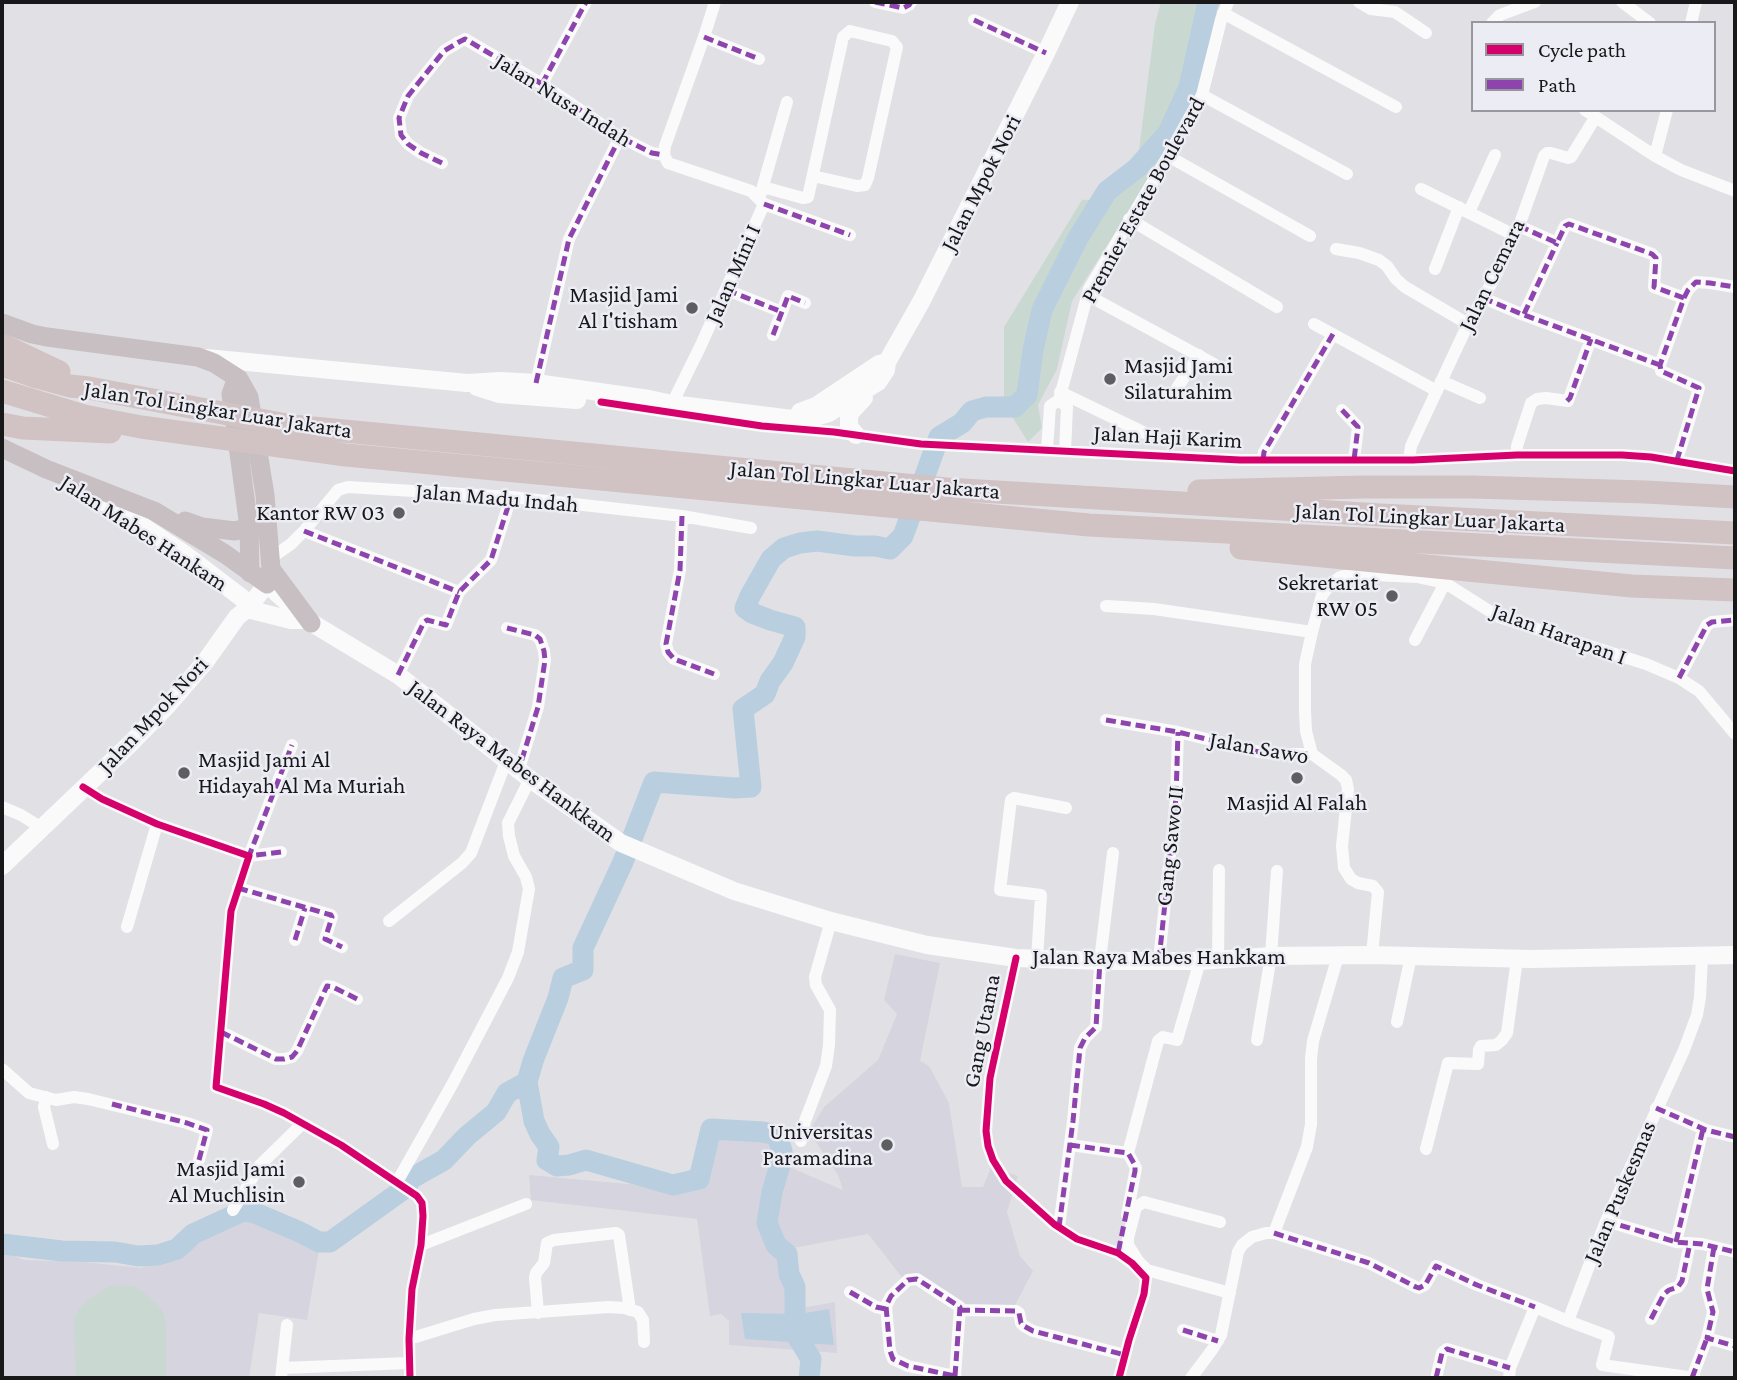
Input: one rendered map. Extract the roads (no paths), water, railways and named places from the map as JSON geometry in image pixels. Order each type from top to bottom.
[{"type":"highway","points":[[2,345],[89,388]]},
{"type":"highway","name":"Jalan Tol Lingkar Luar Jakarta","points":[[2,365],[70,386],[292,426],[897,496]]},
{"type":"highway","name":"Jalan Tol Lingkar Luar Jakarta","points":[[2,391],[84,416],[141,427],[346,455],[946,500],[1090,526],[1735,558]]},
{"type":"highway","points":[[2,424],[23,428],[99,432],[119,432],[141,427]]},
{"type":"highway","points":[[1049,495],[1431,487],[1633,492],[1735,498]]},
{"type":"highway","name":"Jalan Tol Lingkar Luar Jakarta","points":[[946,500],[1049,495],[1381,516],[1735,533]]},
{"type":"highway","points":[[1090,526],[1208,545],[1632,586],[1735,590]]},
{"type":"main road","name":"Jalan Mpok Nori","points":[[856,435],[849,427],[851,412],[886,370],[887,362],[921,302],[1070,2]]},
{"type":"main road","points":[[2,323],[47,337],[198,357],[467,383],[499,394],[546,389],[649,399],[736,413],[778,423],[829,413],[878,382]]},
{"type":"main road","points":[[198,357],[214,363],[240,390],[266,369],[291,366]]},
{"type":"main road","points":[[778,423],[816,406],[879,364],[887,362]]},
{"type":"main road","points":[[546,389],[601,402],[649,399]]},
{"type":"main road","name":"Jalan Mabes Hankam","points":[[240,390],[265,495],[250,573]]},
{"type":"main road","name":"Jalan Mabes Hankam","points":[[2,448],[46,469],[154,511],[225,554],[250,573],[269,570],[259,524],[245,497],[240,390]]},
{"type":"main road","name":"Jalan Mabes Hankam","points":[[46,469],[129,517],[183,553],[242,608]]},
{"type":"main road","points":[[154,511],[221,531],[235,531],[259,524]]},
{"type":"main road","name":"Jalan Mpok Nori","points":[[2,866],[130,745],[168,705],[205,662],[269,570]]},
{"type":"main road","points":[[269,570],[309,622]]},
{"type":"main road","name":"Jalan Mpok Nori","points":[[242,608],[250,573]]},
{"type":"main road","points":[[242,608],[309,622]]},
{"type":"main road","name":"Jalan Raya Mabes Hankkam","points":[[309,622],[398,675],[519,769],[627,846],[734,891],[831,921],[927,945],[1016,957],[1100,961],[1372,955],[1517,959],[1735,955]]},
{"type":"street","points":[[542,85],[586,2]]},
{"type":"street","points":[[664,155],[664,146],[715,2]]},
{"type":"street","points":[[875,2],[903,8],[911,2]]},
{"type":"street","points":[[1359,2],[1371,9],[1392,7],[1426,33]]},
{"type":"street","points":[[1494,21],[1500,15],[1535,2]]},
{"type":"street","points":[[1622,2],[1647,21]]},
{"type":"street","points":[[1691,21],[1696,2]]},
{"type":"street","points":[[1226,7],[1396,107]]},
{"type":"street","name":"Premier Estate Boulevard","points":[[1047,450],[1050,406],[1060,396],[1087,295],[1202,95],[1226,7]]},
{"type":"street","points":[[974,20],[1046,53]]},
{"type":"street","points":[[762,196],[808,197],[846,33],[850,31],[892,41],[897,47],[868,178],[864,185],[857,186],[813,176]]},
{"type":"street","points":[[704,37],[759,59]]},
{"type":"street","name":"Jalan Nusa Indah","points":[[442,163],[408,144],[401,135],[399,118],[408,96],[444,51],[465,39],[542,85],[620,137],[652,153],[664,155]]},
{"type":"street","points":[[1202,95],[1347,174]]},
{"type":"street","points":[[762,196],[787,102]]},
{"type":"street","points":[[1655,156],[1666,112]]},
{"type":"street","points":[[1590,114],[1681,170],[1735,191]]},
{"type":"street","name":"Jalan Cemara","points":[[1409,460],[1411,446],[1468,324],[1499,270],[1544,156],[1551,153],[1570,157],[1590,114]]},
{"type":"street","points":[[546,389],[569,239],[620,137]]},
{"type":"street","name":"Jalan Mini I","points":[[664,155],[668,163],[762,196],[727,290],[672,404]]},
{"type":"street","points":[[1435,269],[1495,155]]},
{"type":"street","points":[[1168,156],[1310,236]]},
{"type":"street","points":[[1421,189],[1464,210],[1557,243]]},
{"type":"street","points":[[762,196],[850,235]]},
{"type":"street","points":[[1129,219],[1277,307]]},
{"type":"street","points":[[1524,314],[1565,226],[1569,224],[1652,254],[1656,258],[1654,287],[1684,299]]},
{"type":"street","points":[[1336,249],[1379,260],[1400,283],[1468,324]]},
{"type":"street","points":[[1676,460],[1699,388],[1661,371],[1660,365],[1688,290],[1696,282],[1735,287]]},
{"type":"street","points":[[727,290],[782,312]]},
{"type":"street","points":[[1087,295],[1214,364]]},
{"type":"street","points":[[773,335],[788,296],[805,303]]},
{"type":"street","points":[[1483,298],[1660,365]]},
{"type":"street","points":[[1314,324],[1439,386],[1480,398]]},
{"type":"street","points":[[1263,460],[1264,452],[1333,334]]},
{"type":"street","points":[[1517,455],[1517,446],[1531,403],[1542,398],[1567,401],[1570,398],[1591,340]]},
{"type":"street","points":[[1177,388],[1199,355]]},
{"type":"street","points":[[1060,396],[1078,400],[1147,434]]},
{"type":"street","points":[[1060,396],[1067,407],[1065,451]]},
{"type":"street","name":"Jalan Haji Karim","points":[[601,402],[778,423],[921,444],[1263,460],[1622,455],[1676,460],[1735,471]]},
{"type":"street","points":[[1342,410],[1358,427],[1354,460]]},
{"type":"street","name":"Jalan Madu Indah","points":[[269,570],[338,490],[348,487],[510,497],[682,516],[751,528]]},
{"type":"street","points":[[398,675],[425,622],[428,620],[446,625],[459,592],[491,560],[510,497]]},
{"type":"street","points":[[682,516],[680,570],[666,644],[674,659],[713,674]]},
{"type":"street","points":[[304,531],[459,592]]},
{"type":"street","name":"Jalan Harapan I","points":[[1312,754],[1306,731],[1305,664],[1322,595],[1329,586],[1346,575],[1417,577],[1446,583],[1499,617],[1646,664],[1679,678],[1699,691],[1735,734]]},
{"type":"street","points":[[1415,640],[1446,583]]},
{"type":"street","points":[[1106,606],[1312,632]]},
{"type":"street","points":[[1679,678],[1707,625],[1735,620]]},
{"type":"street","points":[[397,1182],[508,978],[517,952],[529,889],[526,877],[514,856],[508,822],[519,769],[538,707],[545,660],[540,639],[535,635],[507,628]]},
{"type":"street","name":"Jalan Sawo","points":[[1106,720],[1178,732],[1259,752],[1312,754],[1346,779],[1342,846],[1344,868],[1351,879],[1373,886],[1378,892],[1372,955]]},
{"type":"street","name":"Gang Sawo II","points":[[1159,960],[1176,798],[1178,732]]},
{"type":"street","points":[[216,1087],[232,911],[249,856],[292,745]]},
{"type":"street","points":[[389,921],[471,853],[519,769]]},
{"type":"street","points":[[83,787],[102,799],[157,824],[249,856],[281,852]]},
{"type":"street","points":[[1037,958],[1041,895],[1000,890],[1011,800],[1014,798],[1066,808]]},
{"type":"street","points":[[2,807],[42,828]]},
{"type":"street","points":[[127,927],[157,824]]},
{"type":"street","points":[[1059,1227],[1080,1048],[1096,1027],[1100,961],[1113,853]]},
{"type":"street","points":[[1119,1378],[1146,1279],[1132,1263],[1118,1253],[1136,1168],[1128,1153],[1158,1041],[1163,1037],[1177,1040],[1209,960],[1219,870]]},
{"type":"street","points":[[1257,1040],[1271,956],[1276,871]]},
{"type":"street","points":[[238,888],[331,916],[325,939],[342,947]]},
{"type":"street","points":[[295,940],[305,908]]},
{"type":"street","points":[[801,1141],[805,1121],[826,1066],[829,1045],[830,1010],[816,985],[815,977],[831,921]]},
{"type":"street","points":[[1274,1233],[1307,1147],[1312,1113],[1313,1041],[1338,956]]},
{"type":"street","points":[[1397,1022],[1411,956]]},
{"type":"street","name":"Gang Utama","points":[[1016,957],[990,1078],[986,1131],[988,1146],[1006,1181],[1059,1227],[1077,1240],[1118,1253]]},
{"type":"street","name":"Jalan Puskesmas","points":[[1568,1321],[1606,1221],[1684,1050],[1697,1015],[1702,957]]},
{"type":"street","points":[[1426,1149],[1448,1063],[1478,1064],[1481,1046],[1496,1045],[1507,1033],[1517,959]]},
{"type":"street","points":[[221,1032],[276,1059],[284,1059],[292,1057],[297,1051],[327,986],[356,999]]},
{"type":"street","points":[[2,1069],[29,1093],[56,1100],[74,1097],[88,1099],[207,1130],[199,1160]]},
{"type":"street","points":[[201,1088],[216,1087],[284,1113],[341,1145],[417,1196],[422,1203],[423,1216],[421,1245],[412,1289],[410,1378]]},
{"type":"street","points":[[46,1097],[44,1107],[53,1144]]},
{"type":"street","points":[[1656,1108],[1703,1129],[1735,1137]]},
{"type":"street","points":[[233,1210],[260,1165],[302,1124]]},
{"type":"street","points":[[1676,1242],[1703,1129]]},
{"type":"street","points":[[1070,1145],[1128,1153]]},
{"type":"street","points":[[1220,1222],[1144,1202],[1136,1207],[1128,1245],[1147,1269],[1230,1293]]},
{"type":"street","points":[[421,1245],[526,1204]]},
{"type":"street","points":[[1606,1221],[1676,1242],[1735,1252]]},
{"type":"street","points":[[538,1313],[535,1278],[544,1263],[547,1243],[615,1233],[619,1235],[630,1310]]},
{"type":"street","points":[[1191,1378],[1224,1327],[1238,1252],[1252,1237],[1266,1233],[1274,1233],[1369,1262],[1419,1288],[1424,1285],[1436,1266],[1477,1285],[1608,1336],[1602,1365],[1694,1378],[1713,1312],[1707,1289],[1714,1247]]},
{"type":"street","points":[[1651,1320],[1664,1294],[1678,1287],[1682,1281],[1690,1243]]},
{"type":"street","points":[[913,1279],[960,1307],[955,1377],[908,1366],[893,1359],[886,1309],[888,1300],[908,1280],[913,1279]]},
{"type":"street","points":[[850,1292],[876,1307],[886,1309]]},
{"type":"street","points":[[409,1339],[484,1317],[609,1307],[638,1312],[643,1320],[644,1342]]},
{"type":"street","points":[[1436,1378],[1443,1353],[1447,1349],[1510,1373],[1535,1307]]},
{"type":"street","points":[[960,1310],[1016,1311],[1021,1323],[1033,1331],[1125,1355]]},
{"type":"street","points":[[287,1325],[282,1373],[409,1363]]},
{"type":"street","points":[[1183,1330],[1218,1340]]},
{"type":"street","points":[[1707,1338],[1735,1346]]},
{"type":"water","points":[[829,1309],[834,1345],[745,1339],[741,1313],[799,1314]]},
{"type":"waterway","points":[[809,1378],[811,1359],[795,1333],[795,1287],[789,1274],[787,1254],[776,1245],[767,1223],[782,1158],[777,1135],[711,1129],[699,1179],[673,1185],[586,1160],[557,1166],[547,1160],[549,1147],[534,1121],[527,1082],[533,1061],[563,978],[583,970],[583,948],[623,862],[654,782],[751,787],[743,709],[765,694],[795,637],[795,627],[770,620],[745,608],[771,559],[784,548],[817,541],[890,549],[903,536],[939,437],[962,423],[972,411],[986,407],[1015,407],[1027,395],[1042,310],[1078,238],[1107,191],[1137,168],[1168,133],[1189,87],[1208,2]]},
{"type":"waterway","points":[[407,1185],[412,1178],[444,1160],[496,1112],[507,1093],[527,1082]]},
{"type":"waterway","points":[[2,1244],[62,1251],[158,1255],[177,1249],[193,1234],[243,1211],[255,1213],[319,1242],[330,1242],[404,1189]]},
{"type":"place","name":"Masjid Jami Al I'tisham","points":[[692,308]]},
{"type":"place","name":"Masjid Jami Silaturahim","points":[[1110,379]]},
{"type":"place","name":"Kantor RW 03","points":[[399,513]]},
{"type":"place","name":"Sekretariat RW 05","points":[[1392,596]]},
{"type":"place","name":"Masjid Jami Al Hidayah Al Ma Muriah","points":[[184,773]]},
{"type":"place","name":"Masjid Al Falah","points":[[1297,778]]},
{"type":"place","name":"Universitas Paramadina","points":[[887,1145]]},
{"type":"place","name":"Masjid Jami Al Muchlisin","points":[[299,1182]]}]
